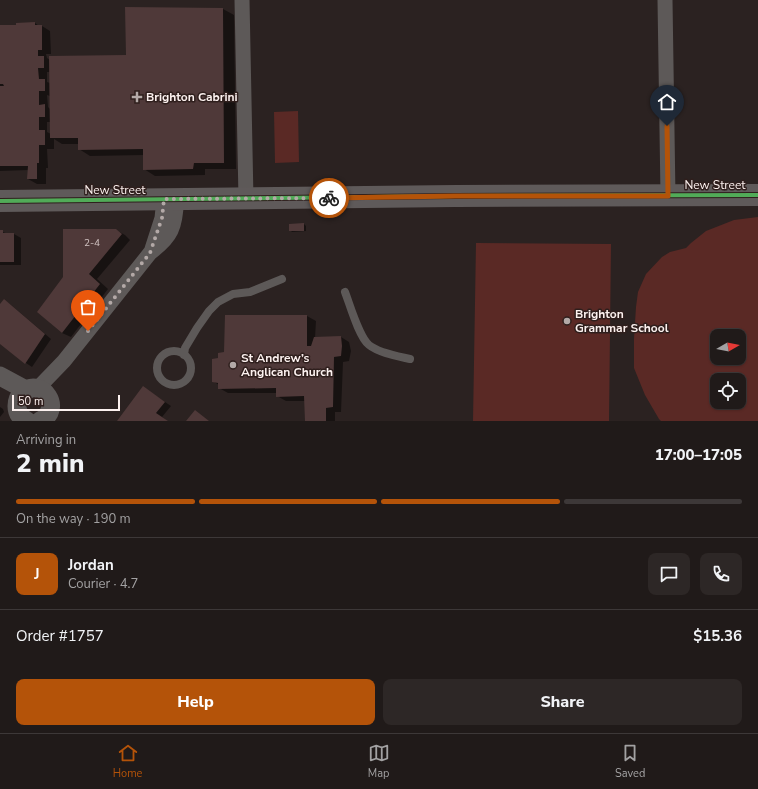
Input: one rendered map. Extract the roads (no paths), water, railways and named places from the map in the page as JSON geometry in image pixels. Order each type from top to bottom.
[{"type":"main road","name":"New Street","points":[[0,201],[455,196],[758,195]]},
{"type":"street","points":[[242,0],[246,199]]},
{"type":"street","points":[[666,0],[668,196]]},
{"type":"street","points":[[0,377],[35,410],[64,361],[150,253],[171,233],[174,222],[170,199]]},
{"type":"lane","points":[[184,355],[186,348],[197,328],[209,311],[218,302],[233,294],[250,292],[282,279]]},
{"type":"lane","points":[[345,292],[359,331],[366,343],[373,348],[384,352],[410,359]]},
{"type":"lane","points":[[173,351],[184,355],[188,359],[191,369],[188,378],[184,382],[176,385],[170,385],[164,382],[158,376],[157,370],[159,360],[165,353],[173,351]]},
{"type":"place","name":"Brighton Cabrini","points":[[137,97]]},
{"type":"place","name":"Brighton Grammar School","points":[[567,321]]},
{"type":"place","name":"St Andrew’s Anglican Church","points":[[233,365]]}]
